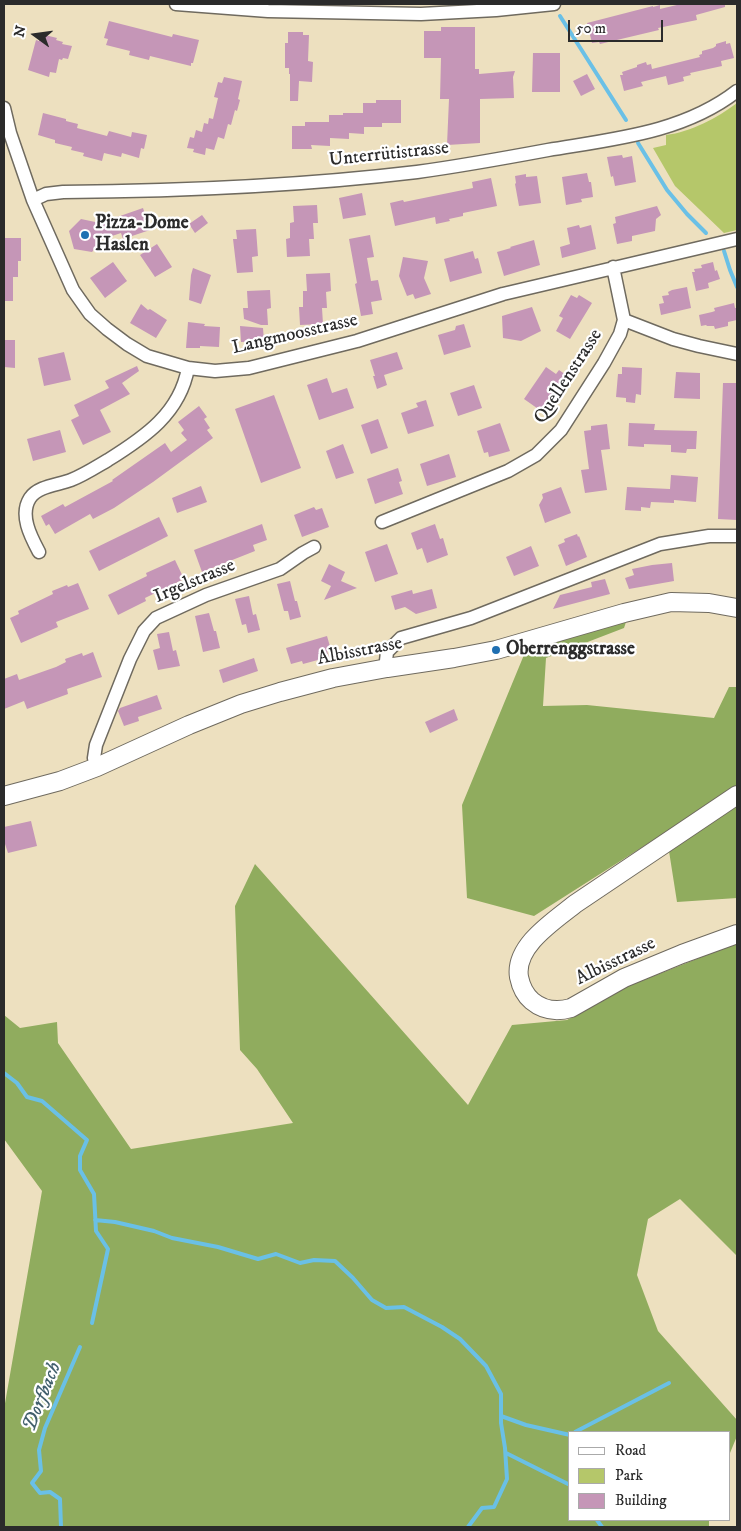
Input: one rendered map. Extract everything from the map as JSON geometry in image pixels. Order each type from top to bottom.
[{"type":"main road","name":"Albisstrasse","points":[[4,796],[60,781],[97,767],[189,724],[241,704],[333,678],[496,650],[624,613],[671,602],[709,603],[737,608]]},
{"type":"main road","name":"Albisstrasse","points":[[737,794],[575,904],[544,929],[523,955],[519,968],[520,980],[528,997],[536,1004],[548,1009],[572,1008],[624,978],[737,934]]},
{"type":"street","points":[[176,4],[292,12],[421,14],[496,10],[554,4]]},
{"type":"street","name":"Unterrütistrasse","points":[[33,200],[46,194],[63,192],[214,189],[365,178],[465,165],[638,134],[680,123],[724,102],[737,92]]},
{"type":"street","name":"Langmoosstrasse","points":[[4,108],[10,133],[33,200],[73,290],[90,314],[127,344],[147,356],[188,368],[215,371],[249,368],[356,341],[503,294],[737,239]]},
{"type":"street","name":"Quellenstrasse","points":[[382,522],[508,471],[536,455],[561,430],[577,407],[620,334],[624,320],[613,268]]},
{"type":"street","points":[[624,320],[673,339],[737,354]]},
{"type":"street","points":[[39,552],[29,533],[25,510],[30,498],[39,490],[71,480],[88,472],[131,446],[157,425],[174,406],[181,393],[188,368]]},
{"type":"street","points":[[387,668],[387,652],[401,638],[471,618],[660,544],[709,536],[737,536]]},
{"type":"street","name":"Irgelstrasse","points":[[97,767],[94,758],[96,745],[130,660],[144,631],[156,618],[206,595],[280,570],[303,553],[314,548]]},
{"type":"green space","points":[[737,103],[737,230],[724,233],[675,186],[653,148],[666,145],[666,135],[685,131],[703,124]]},
{"type":"green space","points":[[627,619],[624,628],[546,658],[543,706],[587,705],[714,718],[729,687],[737,687],[737,898],[677,902],[666,832],[534,916],[467,898],[462,805],[526,650]]},
{"type":"green space","points":[[255,864],[468,1105],[512,1025],[567,1020],[626,987],[737,943],[737,1256],[680,1199],[648,1219],[637,1275],[658,1331],[737,1420],[737,1436],[731,1451],[731,1431],[568,1431],[568,1521],[709,1521],[709,1527],[4,1527],[4,1409],[42,1191],[4,1139],[4,1015],[20,1028],[57,1022],[58,1043],[131,1149],[293,1123],[257,1069],[240,1050],[235,906]]},
{"type":"building","points":[[681,4],[725,4],[725,7],[696,15],[697,20],[658,28],[659,30],[600,44],[599,42],[592,43],[587,23],[653,6],[660,5],[660,9]]},
{"type":"building","points":[[109,21],[172,37],[173,34],[199,40],[193,63],[191,63],[191,66],[150,56],[149,60],[129,55],[130,51],[106,45],[108,39],[104,38]]},
{"type":"building","points":[[441,27],[475,27],[475,69],[479,69],[479,74],[515,71],[513,77],[514,98],[480,99],[480,143],[447,145],[449,99],[440,99],[441,58],[424,58],[424,31],[441,31]]},
{"type":"building","points":[[288,32],[303,32],[303,35],[309,35],[308,61],[313,62],[312,82],[299,81],[298,101],[290,101],[290,74],[289,68],[285,68],[285,43],[288,43]]},
{"type":"building","points":[[41,34],[57,38],[56,40],[63,42],[62,44],[72,46],[68,59],[59,59],[56,73],[50,72],[49,77],[28,70],[36,40],[39,41]]},
{"type":"building","points":[[726,41],[726,44],[730,43],[734,58],[721,61],[722,66],[690,73],[691,75],[683,77],[684,81],[668,85],[666,76],[641,82],[643,86],[624,91],[620,75],[623,75],[622,72],[646,62],[647,65],[651,64],[652,69],[700,57],[699,55],[702,54],[702,51]]},
{"type":"building","points":[[533,53],[560,53],[560,92],[532,92]]},
{"type":"building","points":[[587,74],[595,89],[581,96],[573,81]]},
{"type":"building","points":[[224,77],[242,81],[237,111],[235,110],[231,125],[228,124],[224,139],[218,137],[214,150],[206,148],[205,155],[193,152],[194,149],[187,148],[190,137],[194,138],[196,130],[202,132],[204,123],[208,124],[209,118],[213,119],[218,98],[214,97],[218,82],[222,83]]},
{"type":"building","points":[[376,100],[401,100],[401,123],[382,123],[382,127],[364,127],[364,134],[349,133],[349,139],[330,138],[330,146],[311,145],[312,149],[292,149],[292,126],[305,126],[305,122],[329,122],[329,115],[363,113],[363,103],[376,103]]},
{"type":"building","points":[[43,113],[78,124],[77,128],[107,136],[109,131],[131,137],[132,132],[147,135],[144,149],[141,148],[139,158],[122,153],[121,157],[104,153],[102,161],[83,156],[84,153],[71,150],[72,147],[55,143],[55,140],[38,135]]},
{"type":"building","points":[[622,155],[623,158],[632,156],[636,182],[615,186],[607,157]]},
{"type":"building","points":[[587,173],[589,182],[591,182],[593,197],[581,199],[582,202],[566,205],[562,177]]},
{"type":"building","points":[[526,174],[526,177],[537,176],[541,203],[519,206],[515,176]]},
{"type":"building","points":[[491,178],[497,206],[463,213],[463,216],[436,224],[435,217],[395,226],[390,203],[403,200],[404,202],[473,188],[472,182]]},
{"type":"building","points":[[362,193],[366,215],[343,219],[339,198]]},
{"type":"building","points":[[317,205],[318,223],[313,223],[314,239],[309,239],[310,256],[287,257],[286,239],[290,238],[290,223],[294,222],[293,206]]},
{"type":"building","points":[[657,206],[661,215],[656,219],[655,231],[632,236],[632,241],[617,244],[613,224],[616,223],[615,217]]},
{"type":"building","points":[[143,208],[150,230],[123,239],[121,233],[103,239],[92,252],[74,249],[69,231],[81,219],[100,223]]},
{"type":"building","points":[[202,215],[208,223],[195,233],[189,224]]},
{"type":"building","points":[[579,225],[580,228],[591,225],[596,249],[562,258],[560,247],[570,244],[567,228]]},
{"type":"building","points":[[256,229],[258,256],[252,257],[253,272],[237,273],[233,239],[237,239],[236,230]]},
{"type":"building","points":[[370,235],[374,257],[367,258],[371,281],[378,280],[382,300],[371,302],[373,314],[361,316],[349,239]]},
{"type":"building","points":[[4,238],[21,238],[21,261],[18,261],[18,277],[13,277],[13,301],[4,301]]},
{"type":"building","points":[[534,240],[540,265],[504,276],[497,252]]},
{"type":"building","points":[[157,244],[172,267],[155,277],[140,255]]},
{"type":"building","points":[[473,251],[475,259],[478,258],[482,273],[450,282],[444,259]]},
{"type":"building","points":[[403,257],[428,261],[424,278],[431,294],[415,299],[413,294],[407,296],[399,276]]},
{"type":"building","points":[[113,262],[127,281],[105,298],[90,278]]},
{"type":"building","points":[[713,262],[715,271],[717,270],[720,279],[708,283],[709,288],[696,291],[692,272],[695,272],[694,269],[702,268],[701,265]]},
{"type":"building","points":[[193,268],[211,275],[201,304],[189,300]]},
{"type":"building","points":[[330,273],[331,291],[326,292],[327,308],[322,308],[323,324],[300,325],[299,307],[303,307],[303,291],[307,291],[306,274]]},
{"type":"building","points":[[687,287],[691,308],[661,315],[659,304],[664,303],[662,296],[669,295],[668,292],[672,290]]},
{"type":"building","points":[[270,290],[271,308],[267,309],[268,325],[261,325],[244,319],[243,308],[248,308],[247,291]]},
{"type":"building","points":[[571,295],[577,298],[579,295],[592,303],[570,339],[556,331],[563,318],[559,316]]},
{"type":"building","points":[[734,303],[735,308],[737,308],[737,320],[728,322],[728,326],[715,329],[714,326],[701,326],[699,315],[715,311],[714,308]]},
{"type":"building","points":[[141,304],[167,320],[156,338],[130,323]]},
{"type":"building","points":[[532,307],[541,331],[521,341],[503,338],[502,316]]},
{"type":"building","points":[[188,322],[220,327],[219,347],[200,346],[200,348],[186,348]]},
{"type":"building","points":[[464,324],[471,347],[444,355],[438,335],[455,330],[456,326]]},
{"type":"building","points":[[240,326],[263,328],[264,341],[241,342]]},
{"type":"building","points":[[4,340],[15,340],[15,368],[4,367]]},
{"type":"building","points":[[64,352],[71,380],[44,386],[38,358]]},
{"type":"building","points":[[397,352],[403,369],[384,375],[387,385],[377,389],[370,360]]},
{"type":"building","points":[[137,366],[139,371],[122,383],[130,394],[100,410],[111,432],[83,445],[71,420],[79,416],[74,405],[109,388],[105,381]]},
{"type":"building","points":[[546,367],[556,374],[559,370],[569,377],[544,413],[524,399]]},
{"type":"building","points":[[622,367],[642,368],[641,395],[636,394],[635,403],[626,402],[626,398],[616,397],[618,374],[622,374]]},
{"type":"building","points":[[676,372],[700,373],[700,399],[674,398]]},
{"type":"building","points":[[327,378],[332,393],[347,388],[354,408],[319,420],[307,385]]},
{"type":"building","points":[[723,383],[737,383],[737,520],[718,519]]},
{"type":"building","points":[[474,385],[482,408],[458,416],[450,393]]},
{"type":"building","points":[[274,395],[301,468],[261,483],[235,409]]},
{"type":"building","points":[[426,400],[434,426],[408,434],[401,413],[418,407],[416,403]]},
{"type":"building","points":[[199,406],[207,417],[204,419],[210,428],[207,430],[213,438],[114,508],[93,519],[90,514],[55,534],[49,524],[46,526],[41,516],[63,504],[65,507],[113,481],[165,443],[171,452],[187,440],[181,433],[184,430],[178,422]]},
{"type":"building","points":[[378,419],[388,448],[371,454],[361,425]]},
{"type":"building","points":[[500,423],[510,451],[489,457],[488,452],[484,453],[477,431]]},
{"type":"building","points":[[629,423],[655,424],[654,430],[697,431],[696,449],[687,449],[686,453],[671,452],[671,445],[644,444],[644,447],[628,446]]},
{"type":"building","points":[[607,424],[610,449],[601,450],[607,490],[585,493],[581,470],[589,469],[584,431],[591,430],[591,426]]},
{"type":"building","points":[[60,430],[66,452],[33,461],[27,439]]},
{"type":"building","points":[[343,444],[354,473],[336,479],[326,451]]},
{"type":"building","points":[[449,454],[456,477],[427,486],[420,464]]},
{"type":"building","points":[[398,468],[402,481],[399,482],[403,494],[375,504],[367,479]]},
{"type":"building","points":[[671,475],[698,477],[696,502],[674,500],[674,503],[651,502],[650,508],[641,507],[641,511],[625,510],[627,487],[670,489]]},
{"type":"building","points":[[201,486],[207,502],[177,513],[172,498]]},
{"type":"building","points":[[561,487],[571,513],[545,523],[539,505],[543,498],[542,494]]},
{"type":"building","points":[[314,507],[316,510],[322,508],[329,527],[302,537],[294,515]]},
{"type":"building","points":[[159,517],[168,536],[99,571],[89,551]]},
{"type":"building","points":[[262,524],[267,540],[253,545],[255,551],[202,572],[194,550]]},
{"type":"building","points":[[435,524],[440,539],[443,538],[448,555],[427,563],[422,548],[417,550],[411,533]]},
{"type":"building","points":[[577,534],[587,557],[566,566],[558,545],[565,542],[564,539]]},
{"type":"building","points":[[387,544],[398,574],[375,582],[365,552]]},
{"type":"building","points":[[531,546],[539,566],[514,576],[506,557]]},
{"type":"building","points":[[175,560],[184,579],[145,598],[146,601],[118,615],[108,595],[147,576],[146,573]]},
{"type":"building","points":[[672,563],[674,581],[629,589],[625,578],[634,575],[632,569]]},
{"type":"building","points":[[329,564],[345,572],[341,581],[357,588],[324,600],[331,586],[321,581]]},
{"type":"building","points":[[605,579],[610,594],[553,609],[560,595],[592,587],[591,582]]},
{"type":"building","points":[[290,581],[301,617],[290,620],[288,611],[284,611],[277,584]]},
{"type":"building","points":[[78,583],[89,609],[56,622],[58,627],[21,643],[10,618],[19,614],[18,611],[53,594],[52,591]]},
{"type":"building","points":[[432,589],[437,608],[416,614],[405,607],[395,610],[391,596],[412,590],[413,594]]},
{"type":"building","points":[[249,596],[253,615],[256,614],[260,630],[248,633],[246,624],[242,625],[235,599]]},
{"type":"building","points":[[209,613],[220,648],[203,652],[195,616]]},
{"type":"building","points":[[169,632],[173,651],[176,650],[180,666],[158,670],[153,650],[160,648],[157,634]]},
{"type":"building","points":[[327,636],[331,650],[327,651],[329,657],[303,664],[302,661],[291,664],[286,648]]},
{"type":"building","points":[[93,652],[102,677],[67,689],[68,694],[27,709],[24,701],[4,709],[4,679],[17,674],[19,680],[56,667],[66,662],[65,659],[82,653],[83,656]]},
{"type":"building","points":[[254,658],[258,671],[223,683],[219,670]]},
{"type":"building","points":[[157,695],[162,709],[138,717],[139,721],[124,726],[118,711],[120,708]]},
{"type":"building","points":[[454,709],[458,720],[430,733],[425,722]]},
{"type":"building","points":[[31,821],[37,846],[8,853],[4,844],[4,827]]},
{"type":"waterway","points":[[560,16],[626,120]]},
{"type":"waterway","points":[[638,143],[667,190],[706,233]]},
{"type":"waterway","points":[[724,251],[737,287]]},
{"type":"waterway","name":"Dorfbach","points":[[4,1073],[17,1083],[27,1097],[42,1101],[87,1140],[80,1156],[80,1170],[94,1194],[96,1231],[108,1249],[92,1323]]},
{"type":"waterway","points":[[95,1220],[115,1222],[154,1231],[172,1238],[218,1247],[258,1259],[276,1254],[300,1263],[314,1260],[335,1261],[372,1300],[386,1308],[404,1307],[460,1339],[486,1366],[501,1394],[501,1423],[507,1479],[494,1507],[482,1508],[468,1527]]},
{"type":"waterway","name":"Dorfbach","points":[[61,1527],[60,1499],[50,1492],[40,1493],[32,1483],[41,1471],[39,1450],[45,1428],[80,1347]]},
{"type":"waterway","points":[[577,1431],[669,1383]]},
{"type":"waterway","points":[[501,1416],[526,1425],[568,1435]]},
{"type":"waterway","points":[[506,1453],[568,1484]]},
{"type":"waterway","points":[[598,1521],[602,1527]]},
{"type":"place","name":"Pizza-Dome Haslen","points":[[85,235]]},
{"type":"place","name":"Oberrenggstrasse","points":[[496,650]]}]
